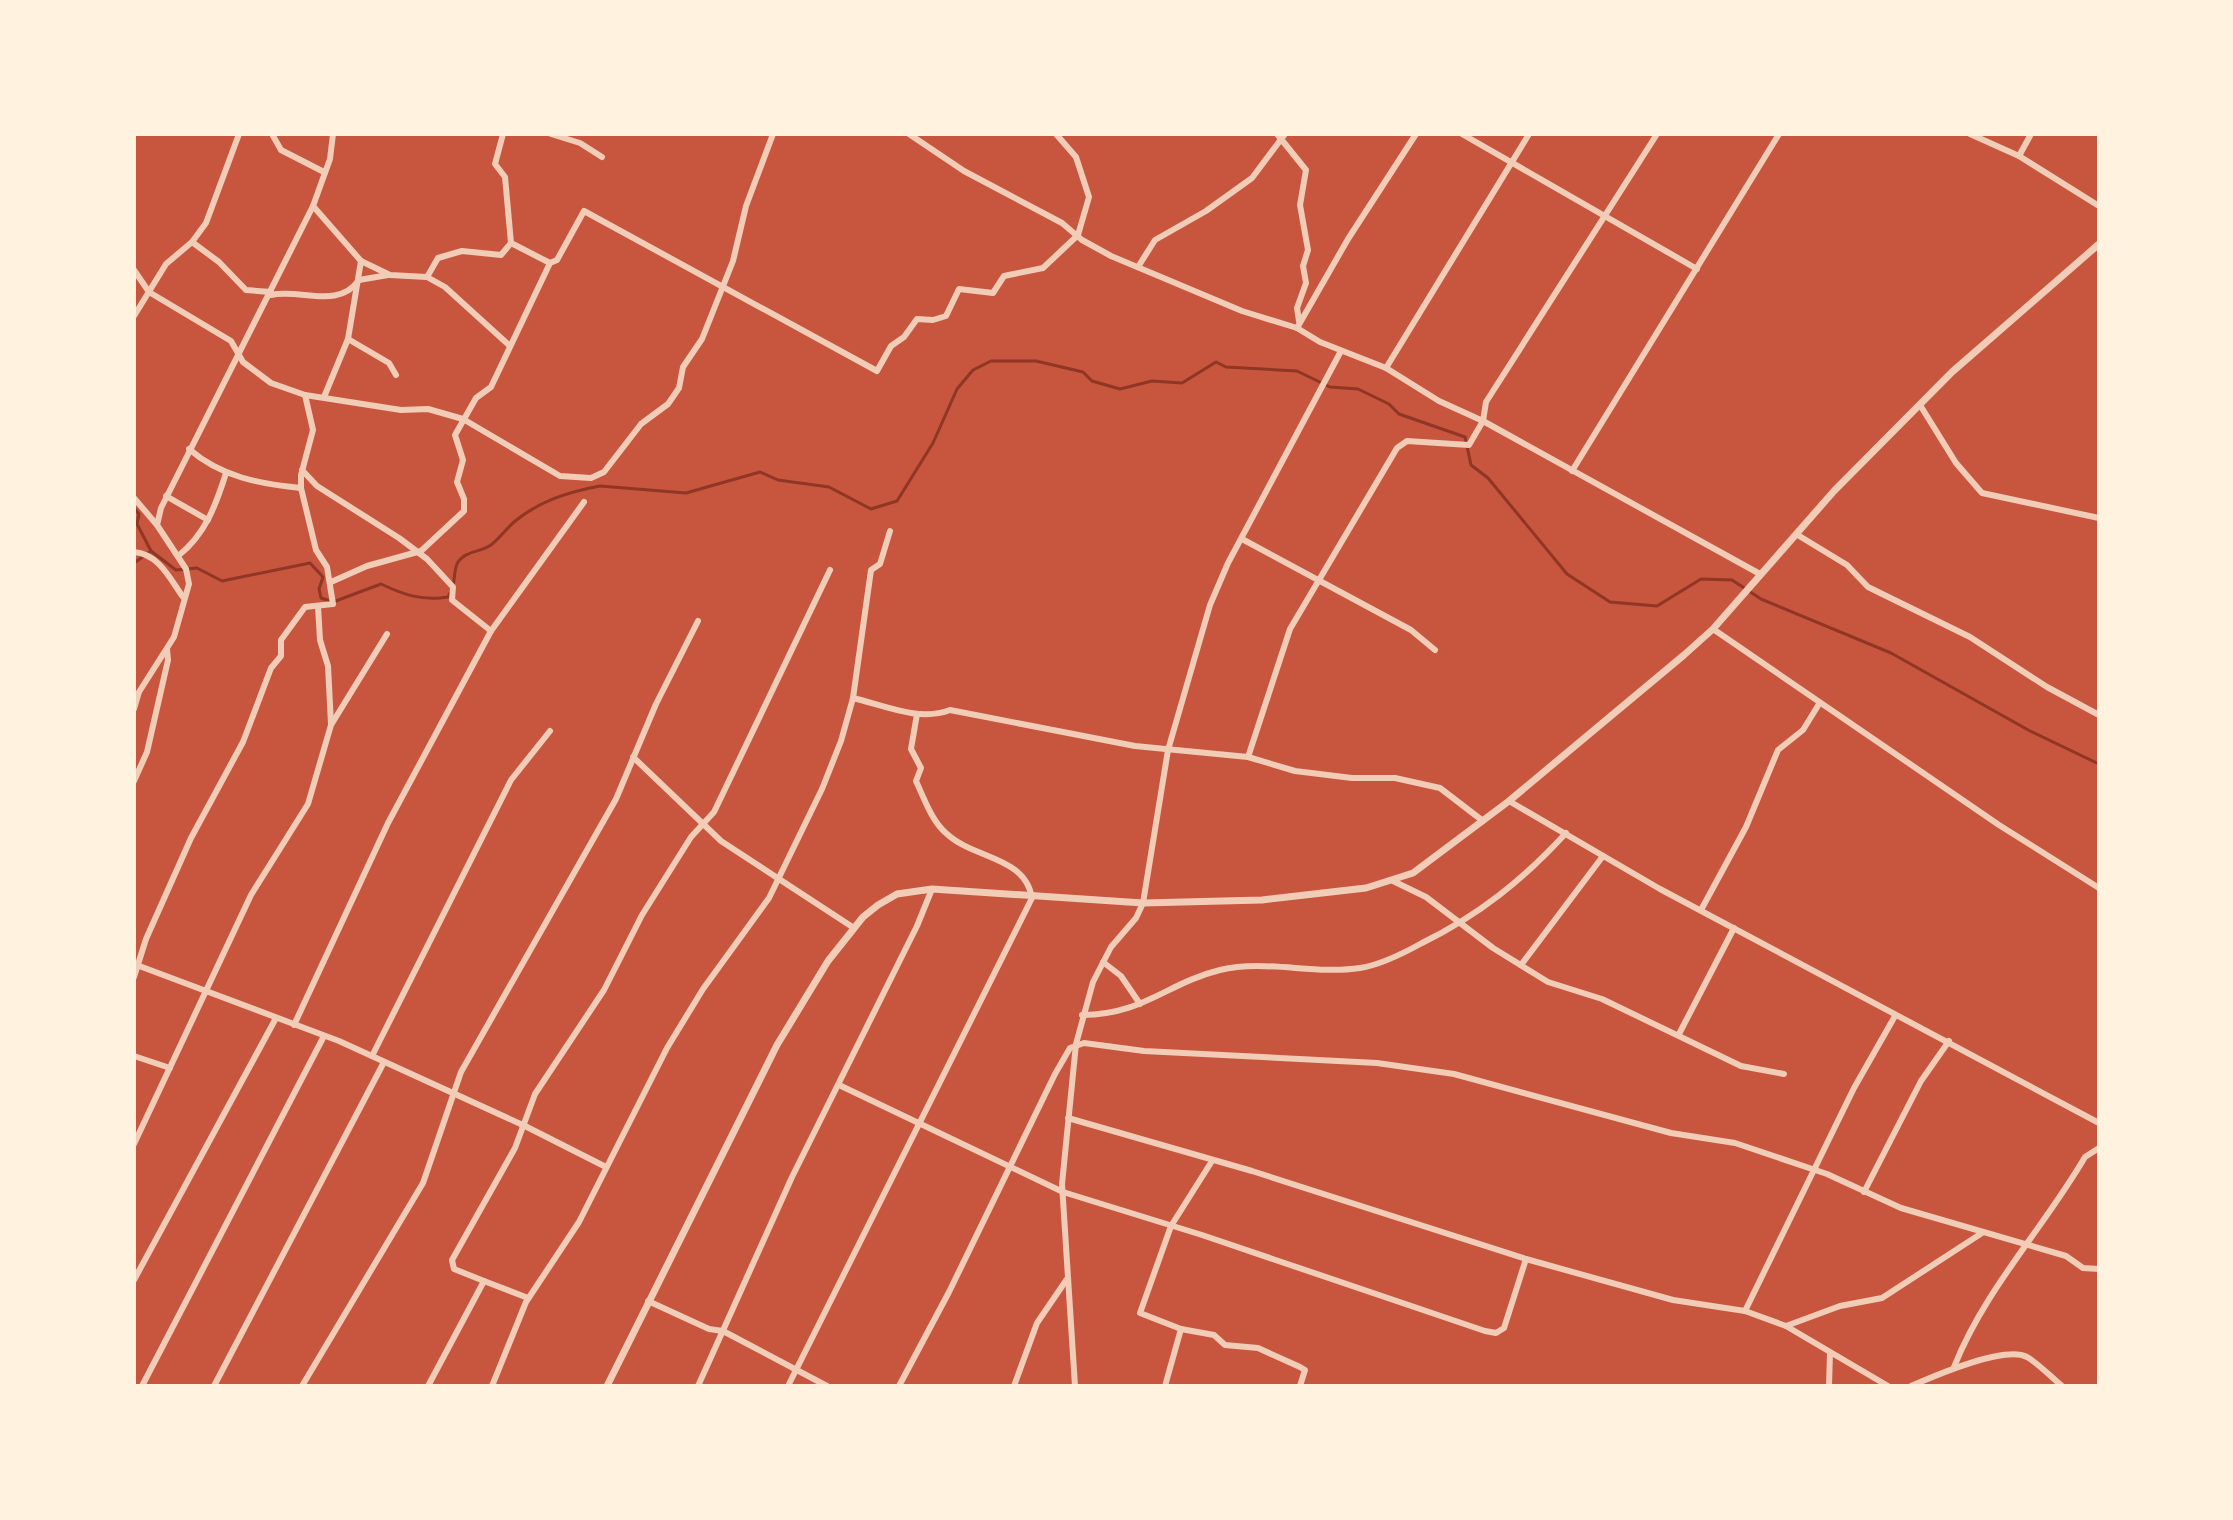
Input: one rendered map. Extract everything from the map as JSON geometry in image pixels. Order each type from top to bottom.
[{"type":"street","points":[[134,316],[166,264],[192,242],[206,223],[239,134]]},
{"type":"street","points":[[272,134],[281,150],[324,172]]},
{"type":"street","points":[[157,525],[166,496],[313,206],[331,154],[333,134]]},
{"type":"street","points":[[427,277],[438,258],[462,251],[501,255],[511,243],[505,177],[495,164],[503,134]]},
{"type":"street","points":[[551,134],[580,143],[602,157]]},
{"type":"street","points":[[134,270],[149,292],[223,335],[240,353],[243,362],[264,379],[305,395],[401,410],[428,409],[463,419],[560,476],[591,478],[602,474],[641,424],[671,400],[679,388],[685,362],[702,339],[722,289],[759,165],[773,134]]},
{"type":"street","points":[[909,134],[947,161],[1062,223],[1094,247],[1234,308],[1298,325],[1341,351],[1386,368],[1439,401],[1483,421],[1760,574]]},
{"type":"street","points":[[331,582],[380,562],[416,553],[446,530],[464,511],[464,499],[457,482],[463,460],[455,435],[478,395],[491,387],[550,263],[557,260],[584,211],[722,289],[781,315],[877,371],[891,346],[904,337],[917,319],[946,316],[959,289],[993,293],[1004,276],[1043,268],[1078,235],[1089,197],[1076,157],[1056,134]]},
{"type":"street","points":[[1298,325],[1416,134]]},
{"type":"street","points":[[1462,134],[1697,269]]},
{"type":"street","points":[[1386,368],[1529,134]]},
{"type":"street","points":[[1248,757],[1277,675],[1283,645],[1397,448],[1407,441],[1469,445],[1483,421],[1486,402],[1657,134]]},
{"type":"street","points":[[1572,471],[1779,134]]},
{"type":"street","points":[[1970,134],[2019,156],[2099,206]]},
{"type":"street","points":[[2019,156],[2031,134]]},
{"type":"street","points":[[1138,267],[1155,240],[1206,211],[1252,178],[1281,136],[1306,170],[1300,205],[1308,250],[1303,266],[1306,283],[1297,308],[1298,325]]},
{"type":"street","points":[[313,206],[361,261],[390,275]]},
{"type":"street","points":[[192,242],[219,262],[246,290],[271,294],[287,292],[316,298],[350,291],[359,280],[390,275],[427,277],[449,291],[510,346]]},
{"type":"street","points":[[511,243],[550,263]]},
{"type":"street","points":[[607,1386],[770,1058],[828,961],[854,928],[878,905],[897,894],[932,889],[1143,903],[1262,900],[1366,888],[1393,881],[1435,859],[1509,801],[1713,629],[1796,534],[1920,405],[1981,346],[2099,244]]},
{"type":"street","points":[[324,397],[348,339],[361,261]]},
{"type":"street","points":[[348,339],[389,363],[396,375]]},
{"type":"street","points":[[1075,1386],[1063,1192],[1068,1118],[1082,1015],[1088,992],[1103,962],[1143,903],[1168,750],[1210,605],[1341,351]]},
{"type":"street","points":[[134,977],[146,939],[191,838],[243,742],[271,668],[281,656],[286,631],[303,608],[333,604],[327,567],[315,547],[301,488],[302,470],[313,430],[305,395]]},
{"type":"street","points":[[1920,405],[1956,463],[1982,493],[2099,518]]},
{"type":"street","points":[[189,449],[206,464],[226,473],[266,484],[301,488]]},
{"type":"street","points":[[302,470],[317,486],[427,559],[453,587],[452,600],[491,631]]},
{"type":"street","points":[[178,556],[190,547],[208,520],[226,473]]},
{"type":"street","points":[[166,496],[208,520]]},
{"type":"street","points":[[134,498],[157,525],[189,575],[181,621],[139,692],[134,709]]},
{"type":"street","points":[[294,1025],[388,823],[491,631],[584,502]]},
{"type":"street","points":[[492,1386],[528,1298],[579,1222],[604,1166],[667,1048],[720,964],[759,914],[830,771],[853,698],[871,570],[880,564],[890,531]]},
{"type":"street","points":[[1796,534],[1847,565],[1868,587],[1970,637],[2047,687],[2099,715]]},
{"type":"street","points":[[1242,539],[1322,579],[1423,637],[1435,650]]},
{"type":"street","points":[[134,552],[145,553],[158,562],[183,597]]},
{"type":"street","points":[[528,1298],[454,1269],[452,1260],[525,1126],[535,1094],[604,990],[642,915],[686,845],[704,824],[748,745],[830,570]]},
{"type":"street","points":[[318,606],[320,640],[328,666],[331,725]]},
{"type":"street","points":[[302,1386],[423,1183],[454,1092],[491,1014],[616,799],[698,621]]},
{"type":"street","points":[[1713,629],[1819,704],[2099,888]]},
{"type":"street","points":[[134,1144],[203,991],[251,895],[308,804],[331,725],[387,634]]},
{"type":"street","points":[[134,781],[147,752],[167,663],[167,649]]},
{"type":"street","points":[[853,698],[917,714],[938,715],[950,710],[980,714],[1036,729],[1168,750],[1248,757],[1295,771],[1352,778],[1395,778],[1440,788],[1483,821]]},
{"type":"street","points":[[1701,910],[1746,827],[1778,750],[1803,730],[1819,704]]},
{"type":"street","points":[[788,1386],[1032,898],[1030,885],[1020,872],[957,843],[940,828],[916,781],[921,768],[911,749],[917,714]]},
{"type":"street","points":[[372,1056],[511,780],[550,731]]},
{"type":"street","points":[[633,757],[721,841],[854,928]]},
{"type":"street","points":[[1509,801],[1895,1016],[1949,1041],[2099,1123]]},
{"type":"street","points":[[1082,1015],[1112,1015],[1202,976],[1232,968],[1361,968],[1402,953],[1463,923],[1532,870],[1566,833]]},
{"type":"street","points":[[1521,965],[1603,856]]},
{"type":"street","points":[[1393,881],[1426,897],[1493,948],[1548,982],[1602,999],[1741,1066],[1784,1074]]},
{"type":"street","points":[[698,1386],[765,1235],[932,889]]},
{"type":"street","points":[[1679,1034],[1734,928]]},
{"type":"street","points":[[1103,962],[1121,976],[1140,1004]]},
{"type":"street","points":[[137,965],[372,1056],[454,1092],[604,1166]]},
{"type":"street","points":[[1745,1311],[1854,1088],[1895,1016]]},
{"type":"street","points":[[134,1280],[276,1018]]},
{"type":"street","points":[[142,1386],[324,1036]]},
{"type":"street","points":[[1864,1192],[1921,1081],[1949,1041]]},
{"type":"street","points":[[900,1386],[1055,1074],[1076,1044]]},
{"type":"street","points":[[1076,1044],[1377,1063],[1454,1074],[1671,1133],[1735,1143],[1816,1170],[1901,1208],[2066,1256],[2083,1268],[2099,1269]]},
{"type":"street","points":[[134,1056],[170,1068]]},
{"type":"street","points":[[214,1386],[384,1062]]},
{"type":"street","points":[[839,1085],[1063,1192],[1492,1333],[1504,1328],[1526,1259]]},
{"type":"street","points":[[1068,1118],[1439,1229],[1526,1259],[1673,1300],[1745,1311],[1786,1326],[1888,1386]]},
{"type":"street","points":[[1954,1367],[1977,1316],[2085,1157],[2099,1148]]},
{"type":"street","points":[[1212,1161],[1171,1226],[1140,1310],[1144,1316],[1181,1329],[1214,1335],[1225,1345],[1258,1348],[1300,1367],[1305,1370],[1300,1386]]},
{"type":"street","points":[[1786,1326],[1840,1306],[1882,1298],[1982,1233]]},
{"type":"street","points":[[1014,1386],[1037,1323],[1067,1279]]},
{"type":"street","points":[[428,1386],[484,1281]]},
{"type":"street","points":[[648,1301],[709,1329],[723,1331],[827,1386]]},
{"type":"street","points":[[1165,1386],[1181,1329]]},
{"type":"street","points":[[1829,1386],[1830,1353]]},
{"type":"street","points":[[1911,1386],[1954,1367],[1996,1356],[2019,1355],[2027,1357],[2062,1386]]},
{"type":"waterway","points":[[453,586],[461,558],[491,545],[533,508],[554,498],[600,486],[686,493],[760,472],[778,480],[829,487],[871,509],[897,501],[933,443],[957,389],[973,370],[991,361],[1036,361],[1083,372],[1092,381],[1120,389],[1152,381],[1182,383],[1216,362],[1226,367],[1297,371],[1330,387],[1358,389],[1389,404],[1399,414],[1465,437],[1471,465],[1488,478],[1567,574],[1610,602],[1657,606],[1701,579],[1732,580],[1761,599],[1891,653],[2030,731],[2099,764]]},
{"type":"waterway","points":[[134,508],[139,514],[137,524],[151,551]]},
{"type":"waterway","points":[[134,563],[151,551],[176,570],[197,568],[222,581],[310,563],[323,577],[319,589],[321,598],[333,602],[381,584],[421,598],[448,597],[450,593]]}]
